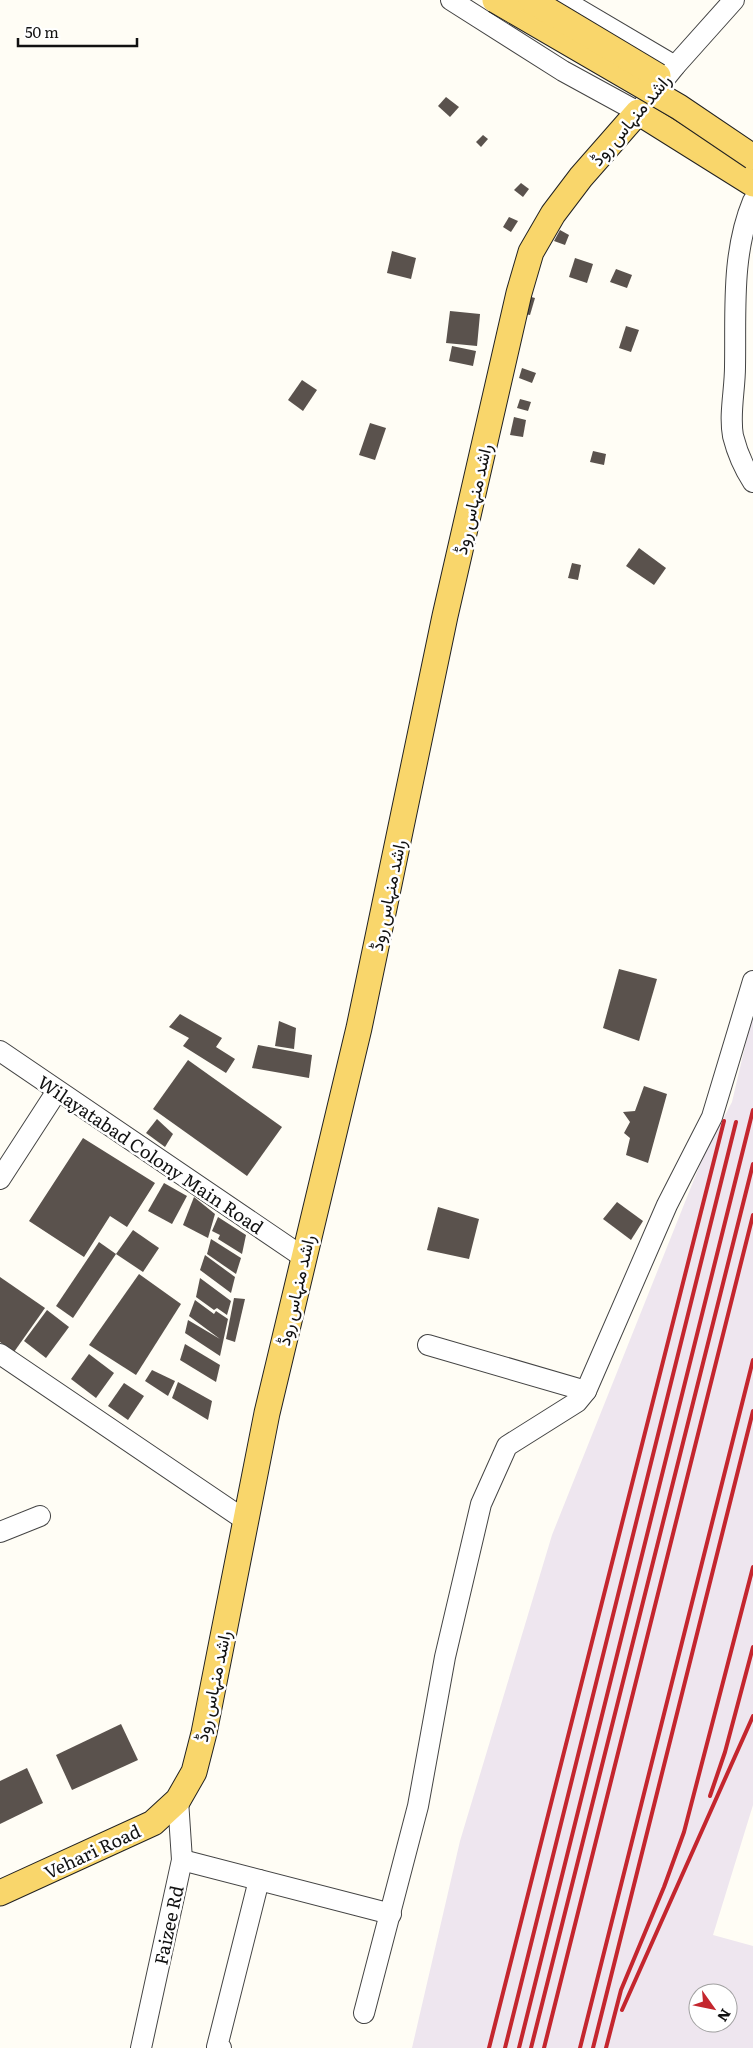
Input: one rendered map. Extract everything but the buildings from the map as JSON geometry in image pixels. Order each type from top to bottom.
[{"type":"main road","points":[[495,0],[679,107],[753,157]]},
{"type":"main road","points":[[531,0],[619,51],[753,136]]},
{"type":"main road","points":[[638,112],[753,184]]},
{"type":"main road","name":"راشد منہاس روڈ","points":[[178,1800],[194,1772],[204,1733],[266,1413],[359,1028],[446,616],[507,341],[531,252],[553,214],[581,177],[638,112]]},
{"type":"main road","name":"Vehari Road","points":[[0,1893],[153,1823],[178,1800]]},
{"type":"street","points":[[451,0],[563,71],[638,112]]},
{"type":"street","points":[[563,0],[675,66]]},
{"type":"street","name":"راشد منہاس روڈ","points":[[638,112],[675,66],[734,0]]},
{"type":"street","points":[[753,201],[739,253],[735,298],[736,367],[732,418],[733,436],[747,472],[753,482]]},
{"type":"street","points":[[364,2014],[418,1806],[445,1657],[481,1504],[507,1446],[577,1402],[586,1391],[667,1205],[712,1117],[753,981]]},
{"type":"street","name":"Wilayatabad Colony Main Road","points":[[0,1051],[303,1257]]},
{"type":"street","points":[[0,1179],[58,1091]]},
{"type":"street","points":[[428,1345],[586,1391]]},
{"type":"street","points":[[0,1354],[245,1520]]},
{"type":"street","points":[[0,1532],[40,1516]]},
{"type":"street","name":"Faizee Rd","points":[[141,2048],[182,1860],[178,1800]]},
{"type":"street","points":[[182,1860],[391,1914]]},
{"type":"street","points":[[221,2048],[217,2047],[259,1880]]},
{"type":"shaded area","points":[[753,1012],[753,1805],[713,1935],[753,1946],[753,2048],[412,2048],[460,1841],[552,1535],[703,1157],[732,1102]]},
{"type":"railway","points":[[519,2048],[753,1110]]},
{"type":"railway","points":[[489,2048],[724,1121]]},
{"type":"railway","points":[[505,2048],[736,1122]]},
{"type":"railway","points":[[531,2048],[753,1164]]},
{"type":"railway","points":[[544,2048],[753,1215]]},
{"type":"railway","points":[[580,2048],[753,1360]]},
{"type":"railway","points":[[593,2048],[753,1411]]},
{"type":"railway","points":[[606,2048],[621,1990],[664,1887],[684,1832],[753,1567]]},
{"type":"railway","points":[[710,1796],[725,1752],[753,1647]]},
{"type":"railway","points":[[622,2010],[753,1716]]}]
